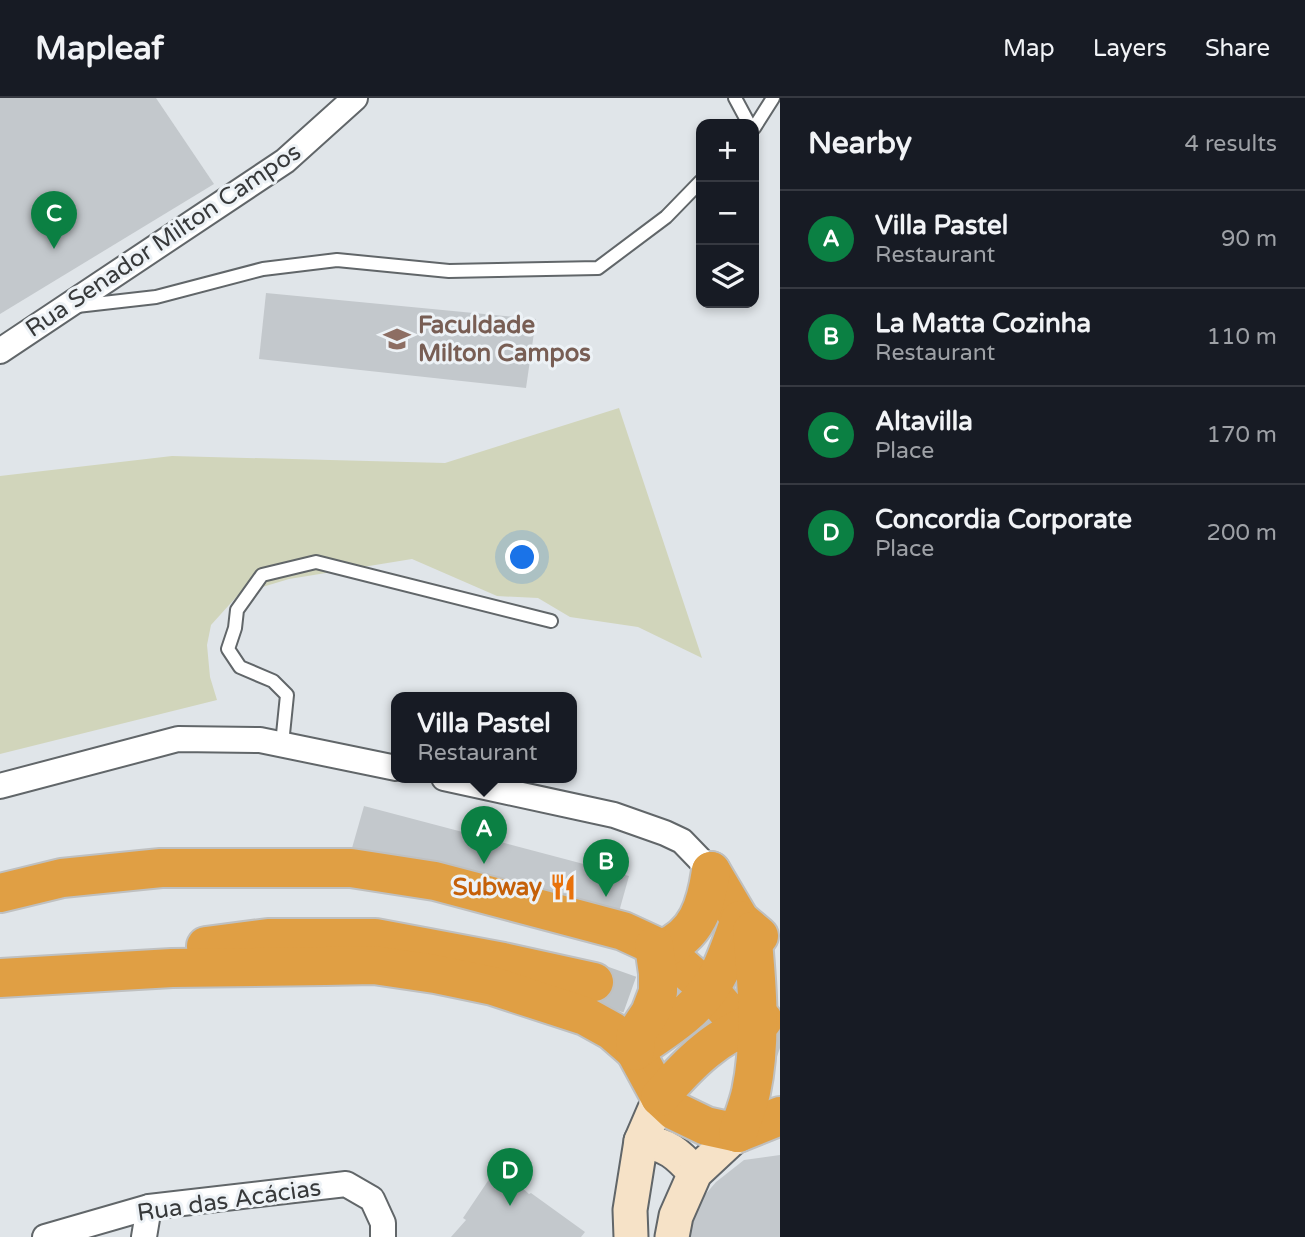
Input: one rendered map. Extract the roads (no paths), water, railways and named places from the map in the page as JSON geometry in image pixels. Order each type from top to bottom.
[{"type":"highway","points":[[0,893],[62,878],[161,869],[351,868],[435,881],[669,941],[758,934]]},
{"type":"highway","points":[[711,871],[758,934],[758,1028],[751,1094],[737,1133]]},
{"type":"highway","points":[[635,1051],[636,1034],[650,1013],[658,992],[658,973],[669,941],[705,905],[711,871]]},
{"type":"highway","points":[[0,910],[118,893],[247,887],[351,887],[429,895],[535,919],[617,945]]},
{"type":"highway","points":[[635,1051],[679,1021],[709,990],[721,970],[758,934]]},
{"type":"highway","points":[[0,977],[70,961],[268,939],[375,938],[594,982]]},
{"type":"highway","points":[[669,941],[709,990],[758,1028]]},
{"type":"highway","points":[[0,977],[172,968],[374,965],[435,974],[493,986],[585,1016],[612,1031],[635,1051],[660,1097],[676,1111],[706,1126],[737,1133],[780,1116]]},
{"type":"highway","points":[[660,1097],[689,1063],[717,1042],[758,1028]]},
{"type":"street","name":"Rua Senador Milton Campos","points":[[0,351],[285,161],[355,98]]},
{"type":"street","points":[[0,786],[178,739],[260,740],[391,767]]},
{"type":"street","points":[[467,783],[614,815],[652,828],[682,841],[711,871]]},
{"type":"street","points":[[631,1237],[630,1210],[641,1141],[660,1097]]},
{"type":"street","points":[[671,1237],[676,1216],[695,1173],[737,1133]]},
{"type":"street","points":[[641,1141],[661,1144],[679,1155],[695,1173]]},
{"type":"street","name":"Rua das Acácias","points":[[45,1237],[149,1207],[346,1184],[372,1199],[383,1223],[383,1237]]},
{"type":"street","points":[[144,1237],[149,1207]]},
{"type":"lane","points":[[735,98],[746,119]]},
{"type":"lane","points":[[759,120],[773,98]]},
{"type":"lane","points":[[65,308],[156,297],[263,269],[337,260],[449,271],[598,268],[666,217],[700,182]]},
{"type":"lane","points":[[282,744],[287,695],[273,681],[240,667],[228,649],[237,610],[262,575],[316,562],[551,621]]},
{"type":"tunnel","points":[[594,982],[780,1048]]},
{"type":"place","name":"Altavilla","points":[[54,249]]},
{"type":"place","name":"Faculdade Milton Campos","points":[[397,339]]},
{"type":"place","name":"Villa Pastel","points":[[484,864]]},
{"type":"place","name":"Subway","points":[[563,887]]},
{"type":"place","name":"La Matta Cozinha","points":[[606,897]]},
{"type":"place","name":"Concordia Corporate","points":[[510,1206]]}]
